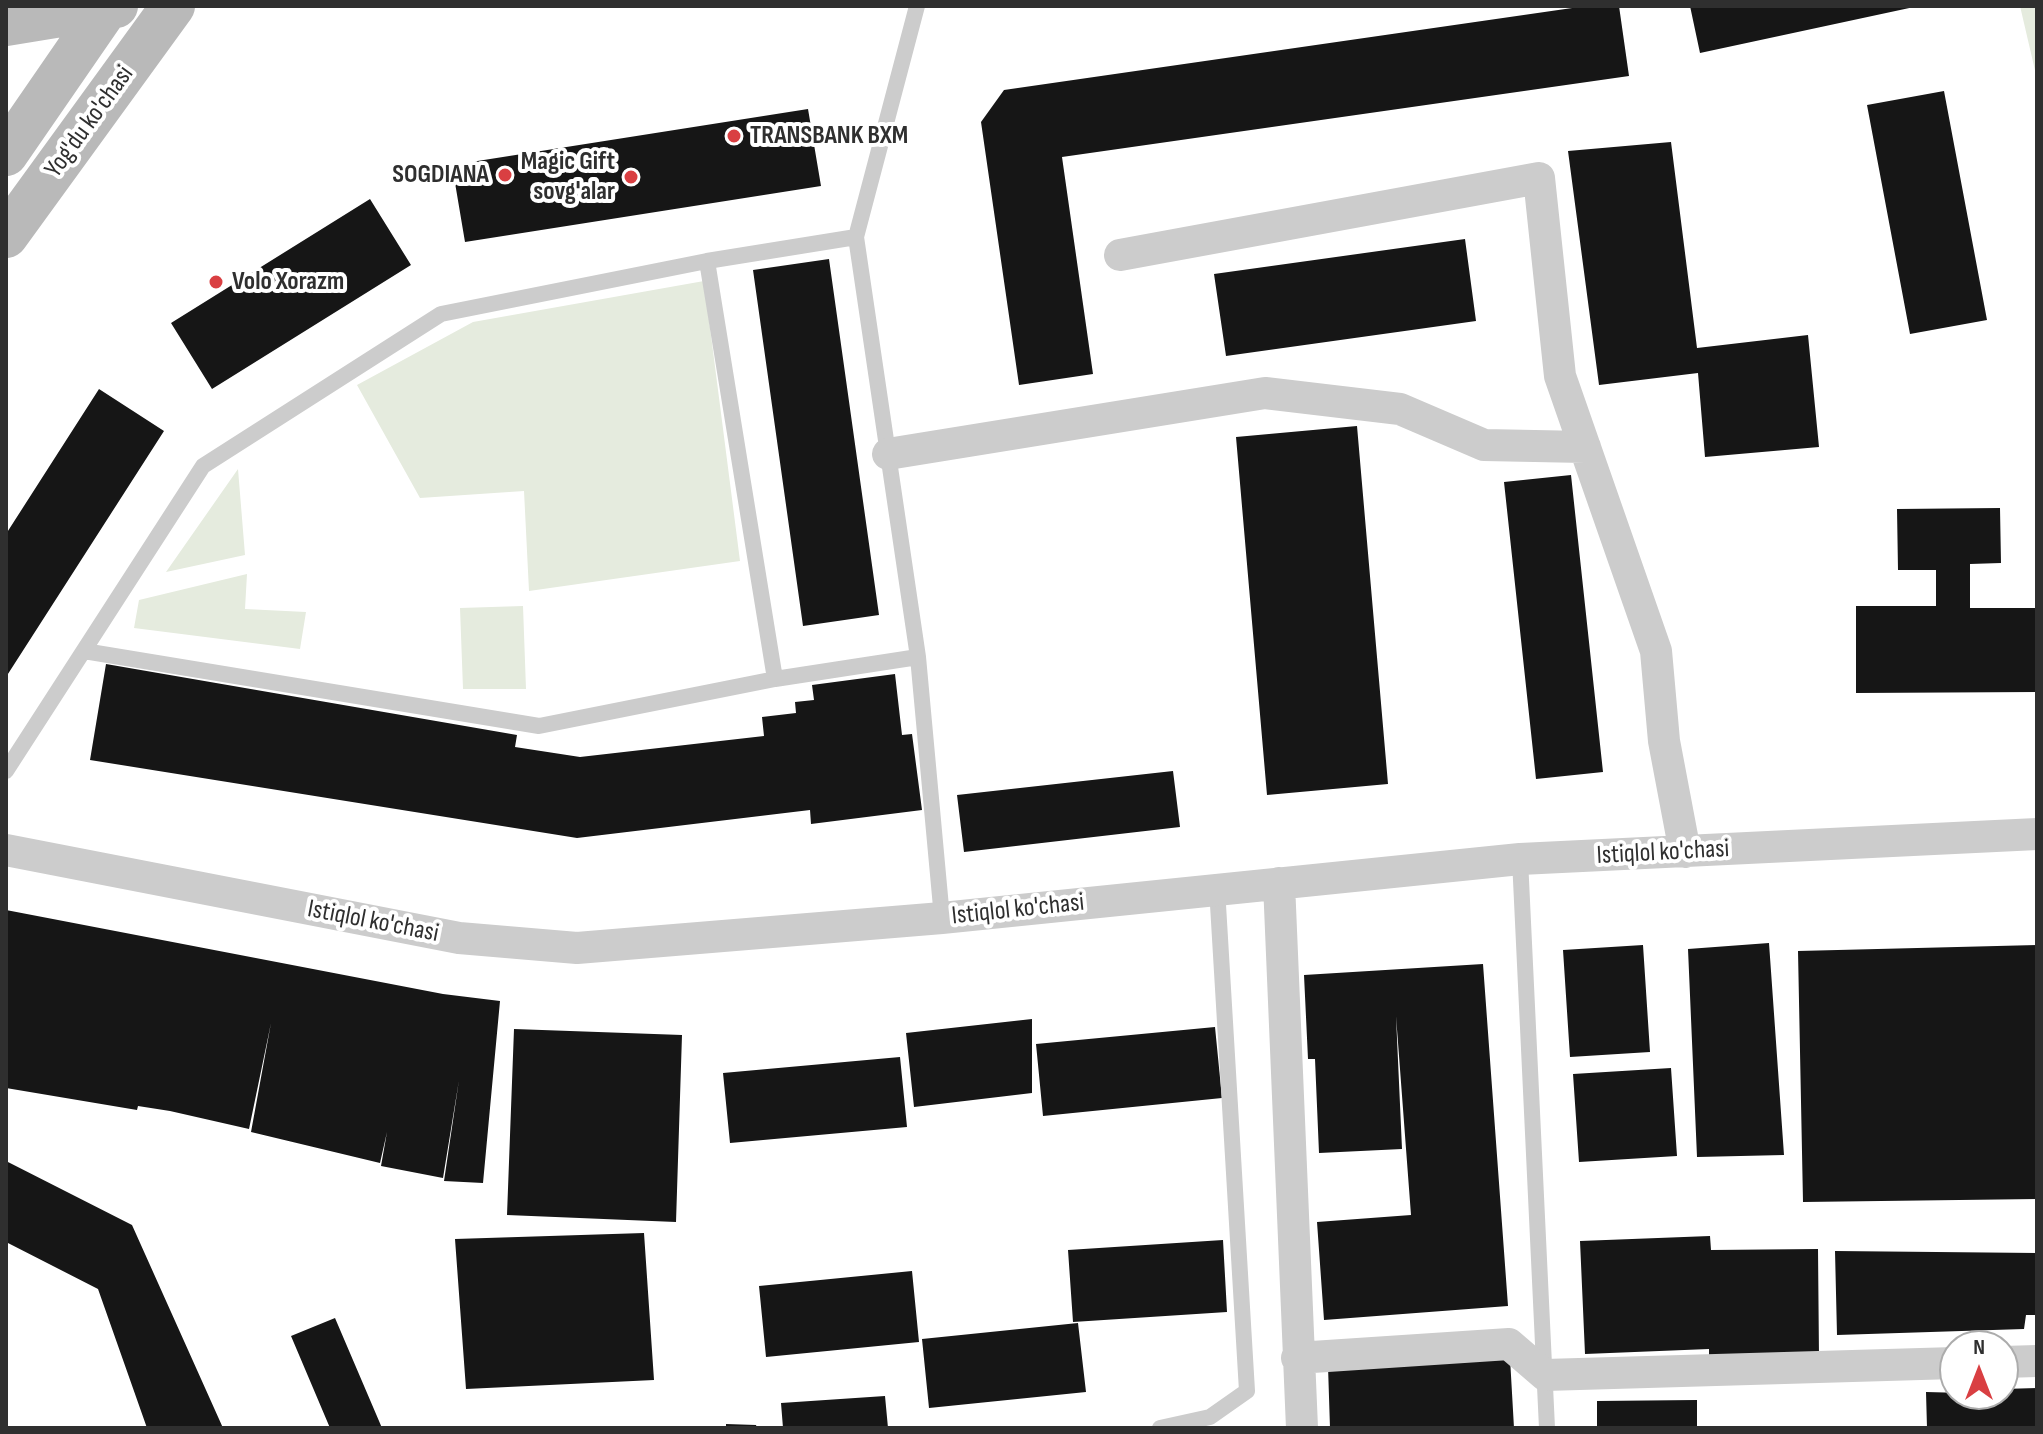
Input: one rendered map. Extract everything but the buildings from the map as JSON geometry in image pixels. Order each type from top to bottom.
[{"type":"main road","name":"Yog'du ko'chasi","points":[[6,154],[110,6]]},
{"type":"main road","points":[[6,24],[110,6]]},
{"type":"main road","name":"Yog'du ko'chasi","points":[[6,236],[173,6]]},
{"type":"street","points":[[1120,255],[1539,178],[1560,376],[1656,651],[1664,741],[1685,852]]},
{"type":"street","points":[[888,454],[1265,393],[1400,409],[1484,445],[1585,447]]},
{"type":"street","name":"Istiqlol ko'chasi","points":[[6,850],[459,938],[577,948],[942,918],[1520,859],[2037,834]]},
{"type":"street","points":[[1279,883],[1302,1428]]},
{"type":"street","points":[[1297,1358],[1509,1344],[1545,1375],[1939,1363]]},
{"type":"lane","points":[[917,6],[856,237],[918,657],[942,918]]},
{"type":"lane","points":[[6,771],[203,466],[441,314],[707,261],[856,237]]},
{"type":"lane","points":[[707,261],[775,679]]},
{"type":"lane","points":[[84,651],[539,726],[775,679],[918,657]]},
{"type":"lane","points":[[1520,859],[1547,1428]]},
{"type":"lane","points":[[1160,1428],[1210,1417],[1247,1391],[1217,888]]},
{"type":"shaded area","points":[[2020,6],[2037,6],[2037,79]]},
{"type":"shaded area","points":[[704,281],[740,561],[529,591],[524,491],[420,498],[357,385],[473,322]]},
{"type":"shaded area","points":[[238,469],[245,555],[166,572]]},
{"type":"shaded area","points":[[247,574],[245,609],[306,612],[300,649],[134,628],[139,600]]},
{"type":"shaded area","points":[[523,606],[526,689],[463,689],[460,608]]},
{"type":"place","name":"TRANSBANK BXM","points":[[734,136]]},
{"type":"place","name":"SOGDIANA","points":[[505,175]]},
{"type":"place","name":"Magic Gift sovg'alar","points":[[631,177]]},
{"type":"place","name":"Volo Xorazm","points":[[216,282]]}]
